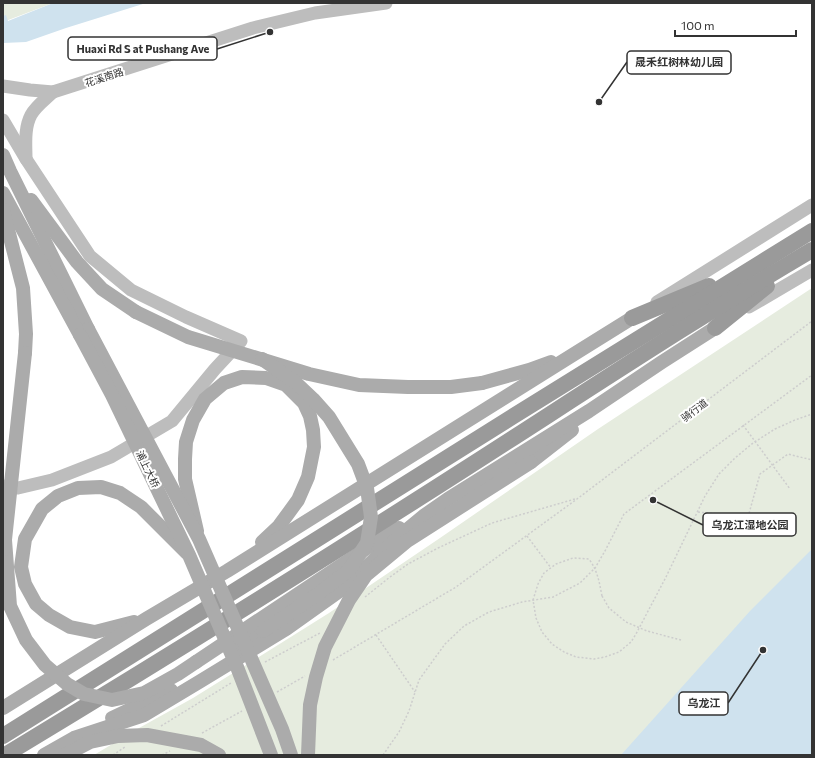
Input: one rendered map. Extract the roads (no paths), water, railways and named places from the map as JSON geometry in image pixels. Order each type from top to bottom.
[{"type":"highway","points":[[3,736],[812,231]]},
{"type":"highway","points":[[715,328],[811,251]]},
{"type":"highway","points":[[5,755],[134,677],[374,527],[616,371],[756,283],[811,251]]},
{"type":"highway","points":[[632,318],[755,267]]},
{"type":"main road","points":[[3,156],[84,332],[199,539],[279,722],[291,755]]},
{"type":"main road","points":[[10,171],[77,262],[102,289],[136,312],[188,337],[309,374],[359,385],[408,387],[451,386],[482,383],[529,370],[579,351]]},
{"type":"main road","name":"浦上大桥","points":[[3,193],[84,332],[112,395],[189,555],[237,667],[271,755]]},
{"type":"main road","points":[[3,210],[23,288],[26,334],[4,546],[10,606],[26,640],[45,666],[67,684],[84,694],[112,700],[144,692],[178,674],[388,534],[448,499],[589,411],[715,328]]},
{"type":"main road","points":[[3,708],[632,318]]},
{"type":"main road","points":[[44,755],[113,717],[174,688],[263,631],[318,594],[349,570],[367,543],[371,517],[367,488],[358,464],[329,417],[313,399],[295,382],[262,359]]},
{"type":"main road","points":[[308,755],[310,705],[316,677],[325,647],[349,600],[366,575],[407,541],[531,462],[662,362]]},
{"type":"main road","points":[[199,539],[185,478],[186,442],[193,420],[205,399],[224,383],[242,377],[266,378],[286,385],[304,403],[310,416],[314,447],[308,477],[298,500],[279,526],[227,570]]},
{"type":"main road","points":[[146,619],[95,632],[70,627],[48,615],[36,604],[25,584],[21,567],[25,539],[42,509],[58,496],[78,488],[101,487],[120,493],[141,507],[189,555]]},
{"type":"main road","points":[[74,738],[144,715],[286,629],[345,587],[402,534],[448,499]]},
{"type":"main road","points":[[65,755],[90,742],[118,736],[147,735],[201,745],[219,755]]},
{"type":"street","name":"花溪南路","points":[[53,92],[253,28],[310,14],[386,3]]},
{"type":"street","points":[[3,86],[53,92]]},
{"type":"street","points":[[26,159],[26,130],[31,114],[43,100],[53,92]]},
{"type":"street","points":[[3,120],[26,159],[90,256],[132,290],[186,317],[240,340],[172,420],[111,457],[52,480],[18,488],[3,486]]},
{"type":"street","points":[[632,318],[812,205]]},
{"type":"street","points":[[715,328],[812,270]]},
{"type":"water","points":[[53,3],[146,3],[26,42],[3,43],[3,16],[6,15],[8,21]]},
{"type":"water","points":[[812,549],[812,755],[621,755],[750,611]]},
{"type":"place","name":"Huaxi Rd S at Pushang Ave","points":[[270,32]]},
{"type":"place","name":"晟禾红树林幼儿园","points":[[599,102]]},
{"type":"place","name":"乌龙江湿地公园","points":[[653,500]]},
{"type":"place","name":"乌龙江","points":[[763,650]]}]
